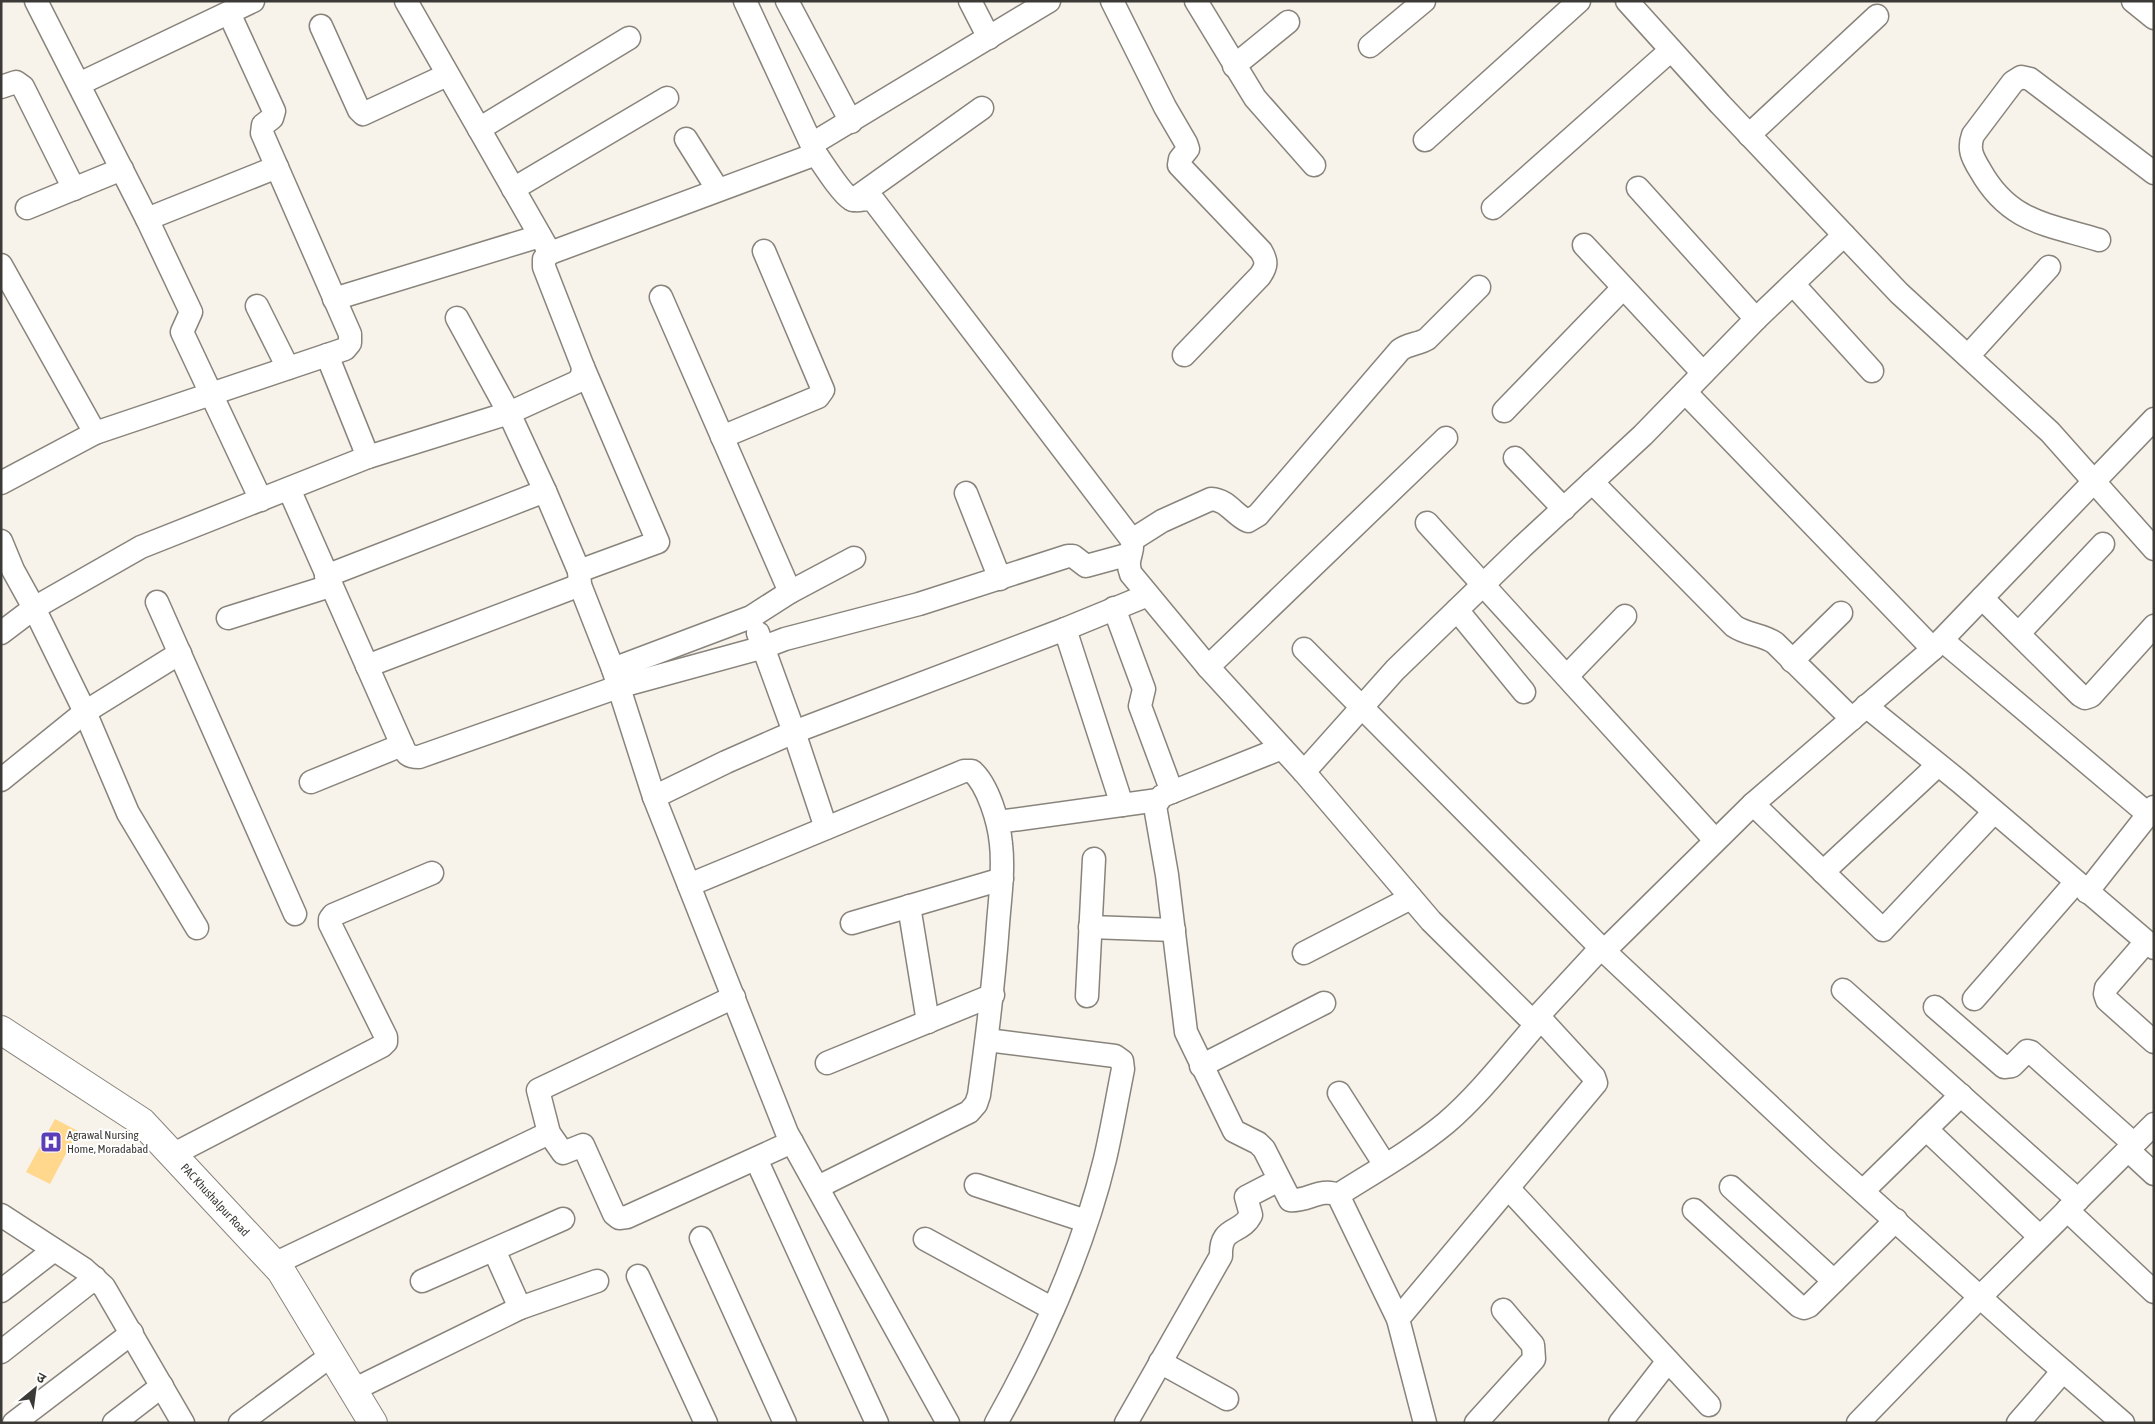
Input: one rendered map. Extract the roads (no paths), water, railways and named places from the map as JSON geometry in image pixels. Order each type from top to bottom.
[{"type":"main road","name":"PAC Khushalpur Road","points":[[1,1030],[142,1122],[281,1271],[373,1423]]},
{"type":"street","points":[[36,1],[147,219],[191,312],[182,332],[261,500]]},
{"type":"street","points":[[78,84],[253,1]]},
{"type":"street","points":[[366,666],[580,578],[658,542],[583,367],[544,267],[545,245],[406,1]]},
{"type":"street","points":[[745,1],[814,149],[842,189],[853,200]]},
{"type":"street","points":[[787,1],[851,122]]},
{"type":"street","points":[[970,1],[989,38]]},
{"type":"street","points":[[1112,1],[1165,107],[1186,143],[1188,149],[1180,159],[1179,165],[1261,250],[1266,259],[1265,268],[1260,276],[1184,355]]},
{"type":"street","points":[[1196,1],[1255,98],[1314,165]]},
{"type":"street","points":[[1370,46],[1424,1]]},
{"type":"street","points":[[1426,140],[1579,1]]},
{"type":"street","points":[[2133,1],[2154,18]]},
{"type":"street","points":[[334,299],[545,245],[718,190],[814,149],[851,122],[1046,2]]},
{"type":"street","points":[[1634,4],[1671,50],[1844,235],[1899,292],[2050,432],[2154,549]]},
{"type":"street","points":[[1,482],[95,433],[345,349],[350,343],[350,334],[261,129],[272,118],[274,111],[230,13]]},
{"type":"street","points":[[1749,135],[1877,16]]},
{"type":"street","points":[[1234,66],[1288,22]]},
{"type":"street","points":[[321,26],[358,110],[363,114],[448,75]]},
{"type":"street","points":[[479,129],[629,38]]},
{"type":"street","points":[[1493,208],[1671,50]]},
{"type":"street","points":[[2099,240],[2033,220],[2016,212],[2002,202],[1991,189],[1971,156],[1969,145],[1972,134],[2013,82],[2021,77],[2030,79],[2154,173]]},
{"type":"street","points":[[1,87],[16,82],[23,87],[74,189]]},
{"type":"street","points":[[513,190],[667,98]]},
{"type":"street","points":[[853,200],[982,108]]},
{"type":"street","points":[[686,139],[718,190]]},
{"type":"street","points":[[147,219],[277,167]]},
{"type":"street","points":[[27,208],[122,169]]},
{"type":"street","points":[[1638,188],[1756,319]]},
{"type":"street","points":[[853,200],[868,198],[874,201],[1131,547],[1128,560],[1131,574],[1208,667],[1304,772],[1431,921],[1527,1016],[1539,1018],[1594,1077],[1596,1083],[1398,1318]]},
{"type":"street","points":[[1304,772],[1395,670],[1643,435],[1756,319],[1844,235]]},
{"type":"street","points":[[1584,245],[1703,373]]},
{"type":"street","points":[[722,437],[818,397],[823,390],[764,251]]},
{"type":"street","points":[[1,265],[95,433]]},
{"type":"street","points":[[1968,356],[2049,267]]},
{"type":"street","points":[[1792,284],[1872,371]]},
{"type":"street","points":[[615,678],[764,647],[785,639],[919,604],[1068,556],[1073,556],[1086,566],[1131,547],[1162,521],[1211,499],[1226,503],[1248,521],[1258,515],[1400,350],[1427,339],[1479,287]]},
{"type":"street","points":[[1504,411],[1623,288]]},
{"type":"street","points":[[661,297],[790,592]]},
{"type":"street","points":[[257,306],[288,368]]},
{"type":"street","points":[[457,318],[509,413],[545,491],[580,578],[654,797],[792,1142],[948,1423]]},
{"type":"street","points":[[327,355],[368,457]]},
{"type":"street","points":[[1,634],[34,608],[141,547],[368,457],[509,413],[577,382],[582,376],[583,367]]},
{"type":"street","points":[[1685,392],[1937,644],[2151,811],[1974,999]]},
{"type":"street","points":[[1165,796],[1156,806],[1167,875],[1186,1032],[1234,1131],[1258,1143],[1264,1149],[1290,1200],[1297,1201],[1325,1192],[1338,1195],[1414,1147],[1458,1112],[1598,951],[1603,950],[1753,804],[1937,644],[2154,419]]},
{"type":"street","points":[[1208,667],[1446,438]]},
{"type":"street","points":[[1515,458],[1564,509]]},
{"type":"street","points":[[1592,482],[1734,626],[1747,633],[1768,639],[1792,661],[1859,712],[1938,764],[2150,945],[2106,988],[2105,994],[2107,1000],[2154,1042]]},
{"type":"street","points":[[289,489],[406,754],[418,758],[615,678],[752,617],[790,592],[854,558]]},
{"type":"street","points":[[228,618],[328,581],[545,491]]},
{"type":"street","points":[[966,493],[1000,579]]},
{"type":"street","points":[[1427,523],[1715,840]]},
{"type":"street","points":[[1,541],[13,570],[34,608],[85,712],[128,813],[197,928]]},
{"type":"street","points":[[2019,633],[2103,544]]},
{"type":"street","points":[[654,797],[794,732],[1065,629],[1148,594]]},
{"type":"street","points":[[1982,598],[2085,698],[2091,696],[2154,626]]},
{"type":"street","points":[[157,602],[295,914]]},
{"type":"street","points":[[1114,608],[1144,689],[1140,706],[1165,796]]},
{"type":"street","points":[[1457,610],[1524,692]]},
{"type":"street","points":[[1792,661],[1841,613]]},
{"type":"street","points":[[1567,676],[1625,616]]},
{"type":"street","points":[[752,617],[794,732],[826,828]]},
{"type":"street","points":[[1065,629],[1122,805]]},
{"type":"street","points":[[1304,649],[1603,950],[1863,1191],[2062,1371],[2123,1423]]},
{"type":"street","points":[[1,780],[85,712],[180,653]]},
{"type":"street","points":[[311,782],[402,745]]},
{"type":"street","points":[[998,822],[1122,805],[1165,796],[1282,748]]},
{"type":"street","points":[[1823,872],[1938,764]]},
{"type":"street","points":[[689,885],[964,770],[972,771],[978,776],[998,822],[1002,879],[993,995],[979,1095],[976,1104],[969,1112],[818,1187]]},
{"type":"street","points":[[1753,804],[1883,930],[1994,812]]},
{"type":"street","points":[[1087,996],[1094,859]]},
{"type":"street","points":[[172,1155],[382,1046],[386,1042],[386,1037],[330,924],[330,919],[333,915],[432,873]]},
{"type":"street","points":[[852,923],[1002,879]]},
{"type":"street","points":[[1304,953],[1411,898]]},
{"type":"street","points":[[909,906],[928,1022]]},
{"type":"street","points":[[1090,927],[1174,930]]},
{"type":"street","points":[[1843,990],[1961,1095],[2073,1205],[2154,1292]]},
{"type":"street","points":[[827,1063],[993,995]]},
{"type":"street","points":[[734,997],[538,1090],[549,1133],[563,1153],[583,1145],[614,1214],[619,1218],[627,1217],[792,1142]]},
{"type":"street","points":[[1201,1066],[1324,1003]]},
{"type":"street","points":[[1936,1007],[2004,1067],[2012,1066],[2024,1053],[2027,1051],[2031,1052],[2131,1147],[2154,1174]]},
{"type":"street","points":[[987,1040],[1115,1056],[1122,1061],[1123,1069],[1105,1158],[1086,1221],[1053,1308],[1027,1369],[996,1423]]},
{"type":"street","points":[[1339,1093],[1385,1165]]},
{"type":"street","points":[[1863,1191],[1961,1095]]},
{"type":"street","points":[[1858,1423],[1981,1296],[2154,1124]]},
{"type":"street","points":[[1926,1128],[2040,1237]]},
{"type":"street","points":[[274,1264],[549,1133]]},
{"type":"street","points":[[756,1159],[877,1423]]},
{"type":"street","points":[[1126,1423],[1221,1256],[1222,1241],[1252,1215],[1246,1197],[1279,1180]]},
{"type":"street","points":[[976,1185],[1086,1221]]},
{"type":"street","points":[[1732,1187],[1834,1281]]},
{"type":"street","points":[[1508,1188],[1709,1406]]},
{"type":"street","points":[[1338,1195],[1398,1318],[1425,1423]]},
{"type":"street","points":[[1694,1210],[1799,1306],[1804,1308],[1809,1306],[1896,1220]]},
{"type":"street","points":[[1,1215],[95,1278],[104,1287],[184,1423]]},
{"type":"street","points":[[422,1281],[563,1219]]},
{"type":"street","points":[[701,1238],[785,1423]]},
{"type":"street","points":[[925,1239],[1053,1308]]},
{"type":"street","points":[[1,1290],[54,1250]]},
{"type":"street","points":[[494,1250],[520,1308]]},
{"type":"street","points":[[638,1276],[706,1423]]},
{"type":"street","points":[[1,1352],[95,1278]]},
{"type":"street","points":[[353,1390],[520,1308],[597,1281]]},
{"type":"street","points":[[1476,1423],[1534,1359],[1534,1345],[1503,1310]]},
{"type":"street","points":[[14,1423],[132,1333]]},
{"type":"street","points":[[240,1423],[332,1355]]},
{"type":"street","points":[[1620,1423],[1668,1361]]},
{"type":"street","points":[[1160,1362],[1227,1399]]},
{"type":"street","points":[[2018,1423],[2062,1371]]},
{"type":"street","points":[[114,1423],[162,1386]]},
{"type":"place","name":"Agrawal Nursing Home, Moradabad","points":[[51,1142]]}]
